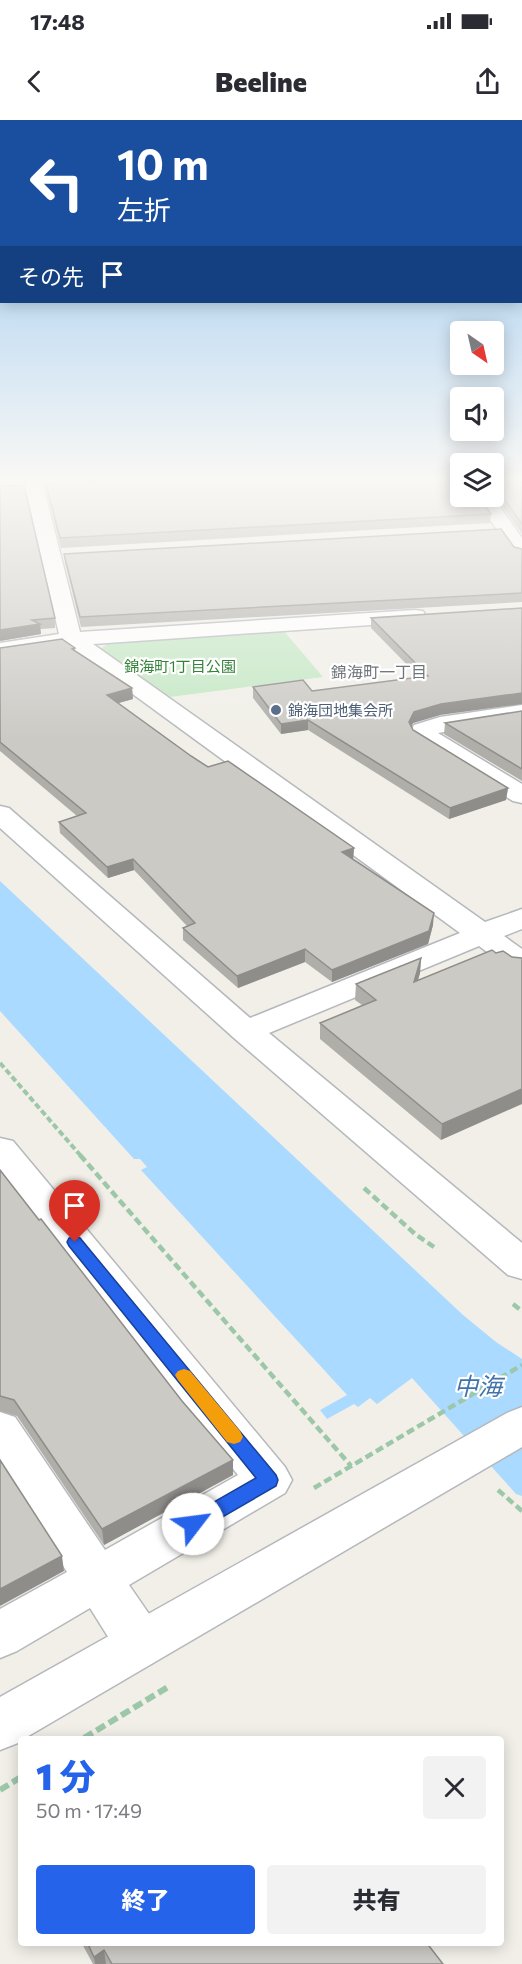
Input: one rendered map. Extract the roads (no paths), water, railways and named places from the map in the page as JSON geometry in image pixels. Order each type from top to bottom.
[{"type":"street","points":[[65,567],[71,639],[522,963]]},
{"type":"street","points":[[0,650],[71,639],[438,615]]},
{"type":"street","points":[[522,712],[440,724],[423,730],[422,734],[522,795]]},
{"type":"street","points":[[0,814],[246,1031],[522,1265]]},
{"type":"street","points":[[246,1031],[522,918]]},
{"type":"street","points":[[0,1150],[269,1480],[0,1635]]},
{"type":"street","points":[[0,1725],[140,1643],[482,1471],[522,1425]]},
{"type":"street","points":[[0,1430],[140,1643]]},
{"type":"water","name":"中海","points":[[0,881],[463,1315],[496,1342],[522,1359],[522,1496],[516,1494],[412,1378],[377,1404],[370,1398],[358,1407],[354,1404],[327,1419],[320,1410],[347,1395],[141,1170],[147,1167],[140,1159],[134,1159],[0,1011]]},
{"type":"place","name":"錦海団地集会所","points":[[276,710]]},
{"type":"district","name":"錦海町一丁目","points":[[379,671]]},
{"type":"park label","name":"錦海町1丁目公園","points":[[180,666]]}]
